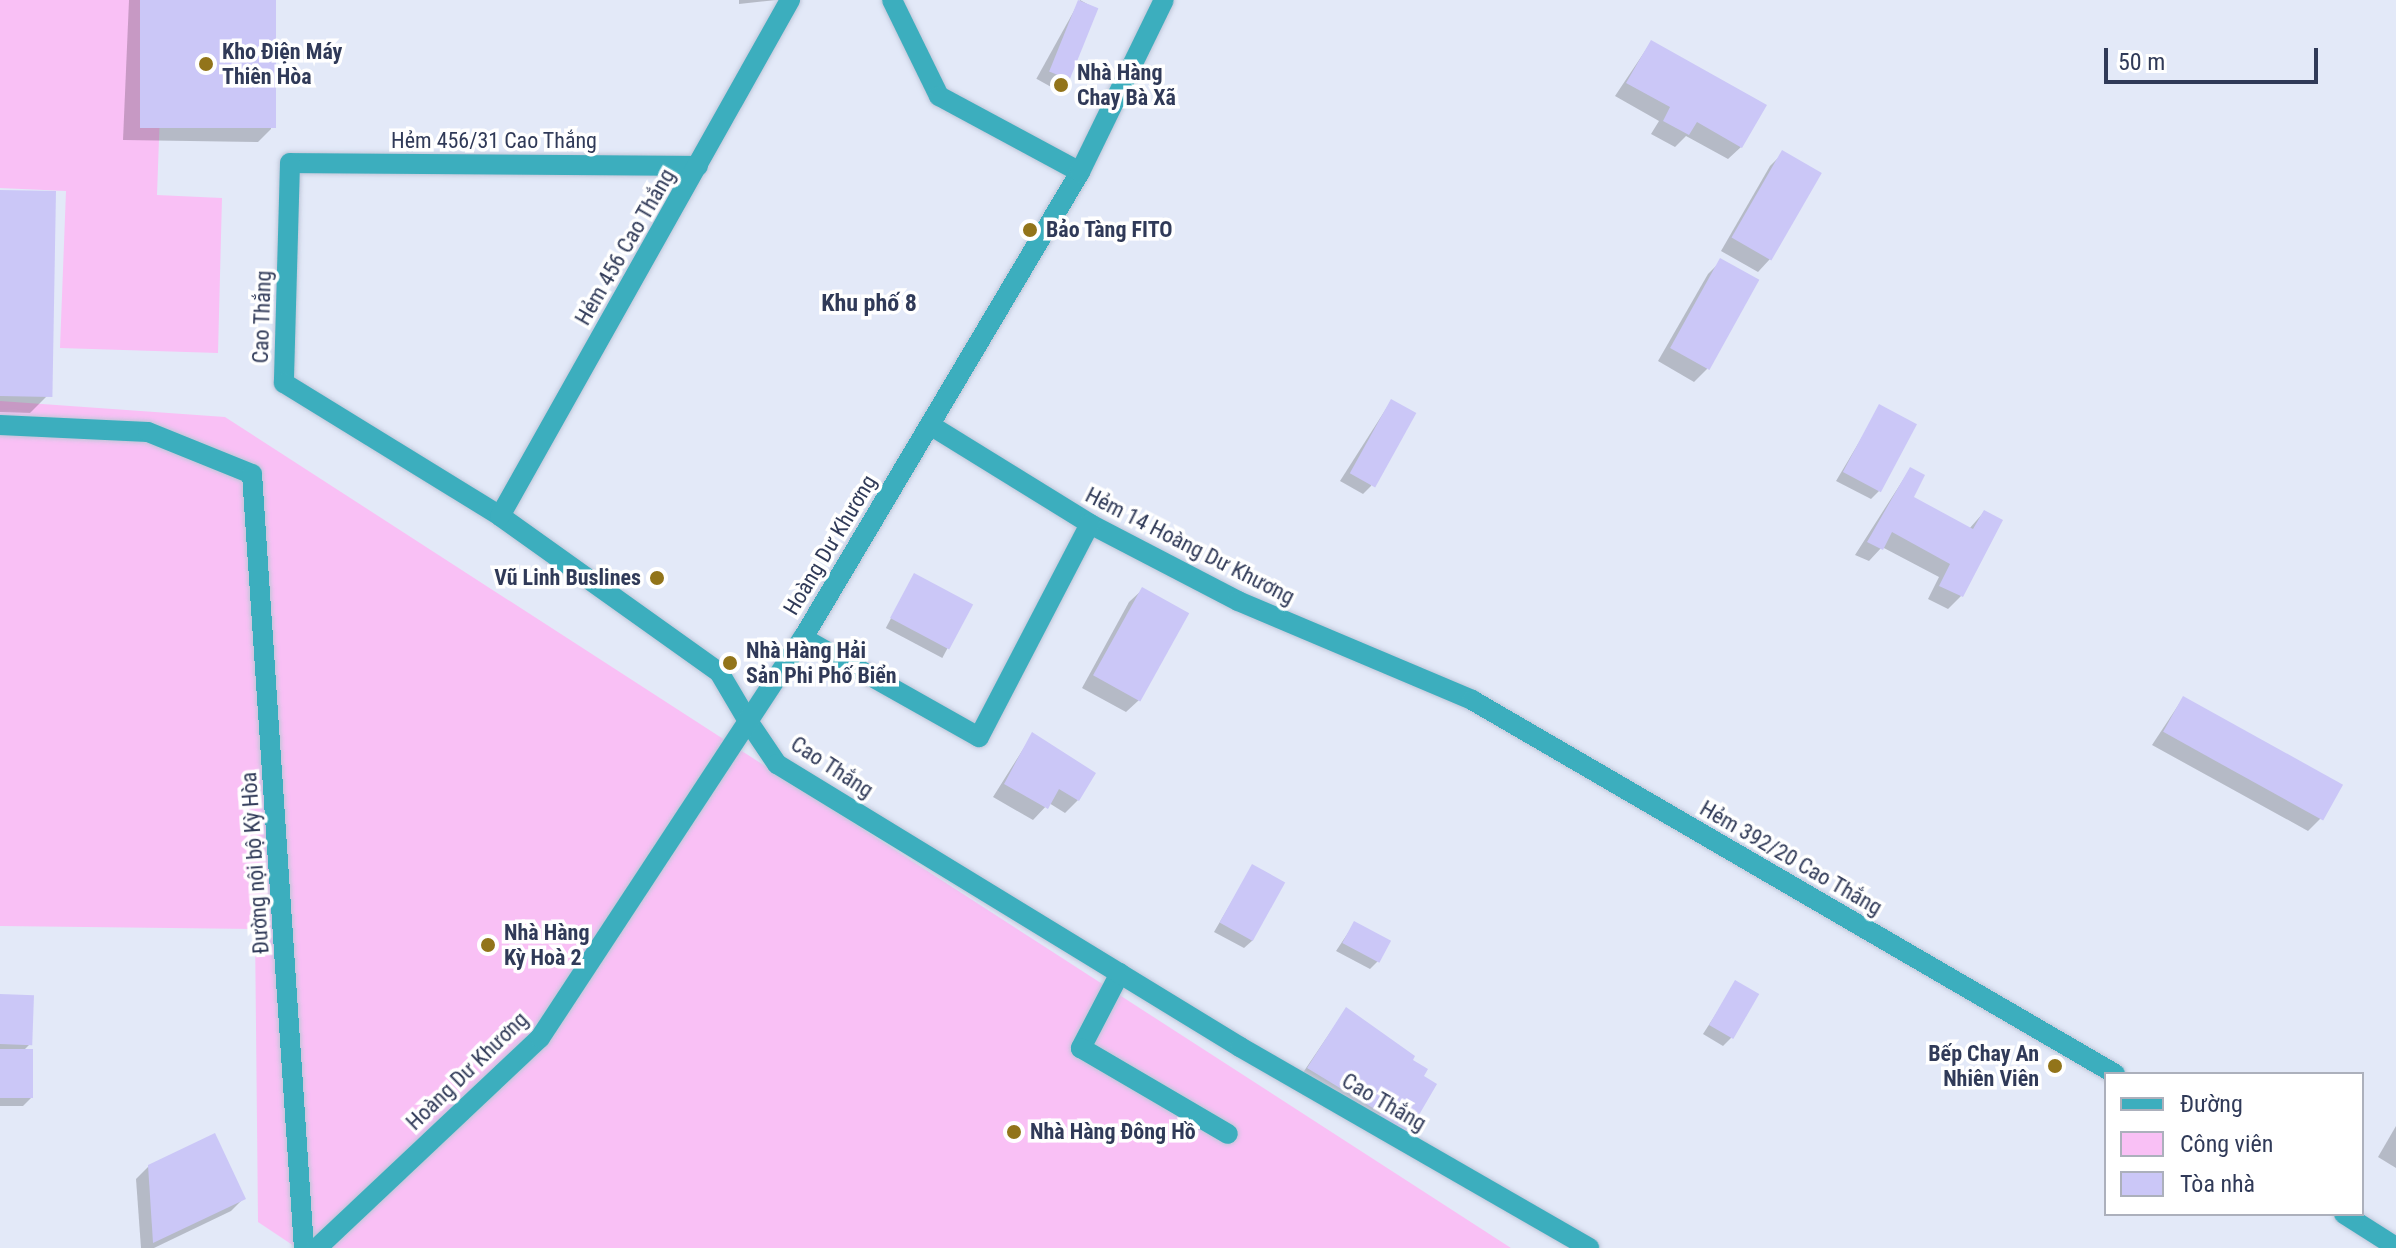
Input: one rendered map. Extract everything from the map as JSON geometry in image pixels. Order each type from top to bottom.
[{"type":"street","name":"Hẻm 456 Cao Thắng","points":[[500,516],[790,0]]},
{"type":"street","points":[[892,0],[939,96],[1080,172]]},
{"type":"street","name":"Hoàng Dư Khương","points":[[317,1248],[540,1038],[803,638],[1080,172],[1164,0]]},
{"type":"street","name":"Hẻm 456/31 Cao Thắng","points":[[290,163],[698,166]]},
{"type":"street","name":"Cao Thắng","points":[[290,163],[284,383],[500,516],[719,672],[777,764],[1120,973],[1589,1248]]},
{"type":"street","name":"Đường nội bộ Kỳ Hòa","points":[[0,425],[148,432],[252,474],[304,1248]]},
{"type":"street","name":"Hẻm 14 Hoàng Dư Khương","points":[[930,425],[1090,524],[1252,607],[1440,689]]},
{"type":"street","points":[[803,638],[979,737],[1090,524]]},
{"type":"street","name":"Hẻm 392/20 Cao Thắng","points":[[1440,689],[1472,700],[2112,1072]]},
{"type":"street","points":[[1120,973],[1081,1048],[1228,1134]]},
{"type":"street","points":[[2347,1216],[2396,1247]]},
{"type":"green space","points":[[0,0],[164,0],[157,195],[222,198],[218,353],[60,348],[66,191],[0,188]]},
{"type":"green space","points":[[0,401],[225,417],[1511,1248],[297,1248],[258,1222],[255,929],[0,926]]},
{"type":"building","name":"Kho Điện Máy Thiên Hòa","points":[[140,0],[276,0],[276,128],[140,128]]},
{"type":"building","points":[[1078,0],[1098,8],[1070,80],[1049,71]]},
{"type":"building","points":[[1651,40],[1767,105],[1742,148],[1697,122],[1689,135],[1663,121],[1670,107],[1626,83]]},
{"type":"building","points":[[1782,150],[1822,173],[1771,260],[1732,237]]},
{"type":"building","points":[[0,190],[56,191],[52,397],[0,396]]},
{"type":"building","points":[[1720,258],[1759,280],[1709,370],[1670,348]]},
{"type":"building","points":[[1391,399],[1416,413],[1375,487],[1350,473]]},
{"type":"building","points":[[1879,404],[1917,424],[1881,492],[1843,472]]},
{"type":"building","points":[[1910,467],[1925,475],[1914,497],[1973,529],[1984,510],[2003,520],[1963,597],[1939,586],[1950,564],[1892,532],[1883,550],[1867,542]]},
{"type":"building","points":[[914,573],[973,604],[949,649],[890,618]]},
{"type":"building","points":[[1142,587],[1189,613],[1140,702],[1093,675]]},
{"type":"building","points":[[2183,696],[2343,785],[2323,821],[2163,732]]},
{"type":"building","points":[[1032,732],[1096,773],[1079,801],[1059,789],[1048,809],[1004,784]]},
{"type":"building","points":[[1252,864],[1285,882],[1253,941],[1220,923]]},
{"type":"building","points":[[1354,921],[1391,941],[1379,963],[1342,943]]},
{"type":"building","points":[[1735,980],[1759,994],[1733,1039],[1709,1025]]},
{"type":"building","points":[[0,994],[34,995],[32,1045],[0,1044]]},
{"type":"building","points":[[1346,1007],[1415,1056],[1413,1060],[1428,1069],[1424,1076],[1437,1084],[1409,1132],[1378,1119],[1381,1113],[1307,1068]]},
{"type":"building","points":[[0,1049],[33,1049],[33,1098],[0,1098]]},
{"type":"building","points":[[215,1133],[246,1199],[153,1243],[148,1165]]},
{"type":"place","name":"Kho Điện Máy Thiên Hòa","points":[[206,64]]},
{"type":"place","name":"Nhà Hàng Chay Bà Xã","points":[[1061,85]]},
{"type":"place","name":"Bảo Tàng FITO","points":[[1030,230]]},
{"type":"place","name":"Vũ Linh Buslines","points":[[657,578]]},
{"type":"place","name":"Nhà Hàng Hải Sản Phi Phố Biển","points":[[730,663]]},
{"type":"place","name":"Nhà Hàng Kỳ Hoà 2","points":[[488,945]]},
{"type":"place","name":"Bếp Chay An Nhiên Viên","points":[[2055,1066]]},
{"type":"place","name":"Nhà Hàng Đông Hồ","points":[[1014,1132]]},
{"type":"district","name":"Khu phố 8","points":[[869,304]]}]
